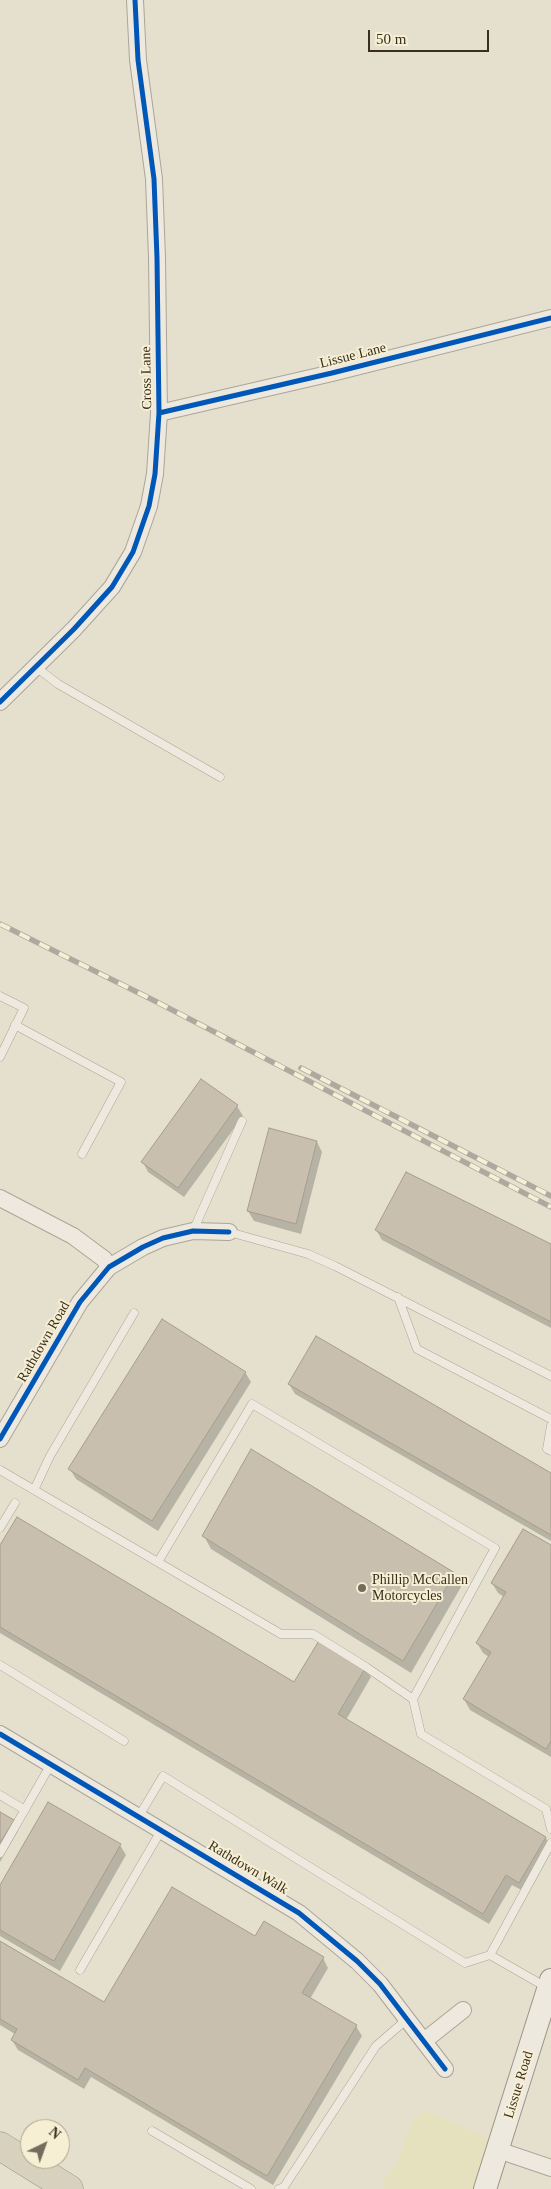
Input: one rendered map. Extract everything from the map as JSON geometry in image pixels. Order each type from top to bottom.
[{"type":"highway","points":[[0,2146],[69,2189]]},
{"type":"street","name":"Cross Lane","points":[[0,702],[107,592],[133,552],[143,528],[154,482],[159,413],[154,180],[138,60],[135,0]]},
{"type":"street","name":"Lissue Lane","points":[[159,413],[551,318]]},
{"type":"street","points":[[0,1198],[73,1236],[104,1259],[109,1267]]},
{"type":"street","name":"Rathdown Road","points":[[2,1430],[80,1302],[109,1267],[143,1247],[164,1238],[194,1231],[229,1232]]},
{"type":"street","name":"Rathdown Walk","points":[[0,1734],[162,1829],[299,1913],[357,1961],[380,1984],[445,2069]]},
{"type":"street","name":"Lissue Road","points":[[485,2189],[550,1984]]},
{"type":"street","points":[[424,2041],[463,2010]]},
{"type":"street","points":[[498,2150],[551,2168]]},
{"type":"lane","points":[[36,667],[58,684],[100,706],[220,777]]},
{"type":"lane","points":[[0,996],[24,1008],[0,1057]]},
{"type":"lane","points":[[16,1025],[121,1082],[82,1154]]},
{"type":"lane","points":[[194,1231],[242,1121]]},
{"type":"lane","name":"Rathdown Road","points":[[229,1232],[308,1254],[365,1280],[551,1376]]},
{"type":"lane","points":[[398,1297],[417,1349],[551,1419]]},
{"type":"lane","points":[[34,1490],[50,1456],[134,1313]]},
{"type":"lane","points":[[158,1562],[252,1404],[495,1548],[413,1698],[421,1734],[546,1809],[551,1830]]},
{"type":"lane","points":[[551,1426],[547,1449],[551,1451]]},
{"type":"lane","points":[[0,1470],[281,1634],[313,1634],[366,1666],[413,1698]]},
{"type":"lane","points":[[0,1528],[15,1503]]},
{"type":"lane","points":[[0,1665],[124,1741]]},
{"type":"lane","points":[[0,1853],[51,1764]]},
{"type":"lane","points":[[139,1816],[163,1776],[465,1963],[490,1955],[550,1984]]},
{"type":"lane","points":[[0,1795],[25,1810]]},
{"type":"lane","points":[[80,1970],[162,1829]]},
{"type":"lane","points":[[490,1955],[551,1843]]},
{"type":"lane","points":[[279,2189],[284,2186],[376,2046],[407,2019]]},
{"type":"lane","points":[[152,2131],[251,2189]]},
{"type":"shaded area","points":[[424,2110],[494,2140],[474,2189],[384,2189],[381,2182],[397,2164],[411,2122]]},
{"type":"building","points":[[201,1079],[238,1105],[178,1188],[141,1162]]},
{"type":"building","points":[[269,1128],[317,1141],[296,1224],[247,1211]]},
{"type":"building","points":[[406,1172],[551,1244],[551,1322],[375,1230]]},
{"type":"building","points":[[162,1319],[246,1372],[152,1521],[68,1469]]},
{"type":"building","points":[[316,1336],[551,1473],[551,1535],[288,1384]]},
{"type":"building","points":[[251,1449],[455,1573],[403,1661],[202,1536]]},
{"type":"building","points":[[17,1517],[294,1682],[320,1639],[366,1667],[338,1714],[546,1837],[519,1883],[506,1875],[483,1914],[0,1627],[0,1545]]},
{"type":"building","points":[[523,1529],[551,1545],[551,1741],[546,1749],[463,1699],[491,1652],[476,1643],[506,1592],[491,1583]]},
{"type":"building","points":[[48,1802],[121,1844],[54,1961],[0,1930],[0,1885]]},
{"type":"building","points":[[0,1812],[14,1820],[0,1843]]},
{"type":"building","points":[[172,1887],[255,1936],[264,1921],[324,1957],[302,1993],[357,2025],[267,2176],[85,2068],[78,2080],[11,2040],[17,2029],[0,2019],[0,1941],[104,2002]]},
{"type":"railway","points":[[0,924],[153,1000],[551,1207]]},
{"type":"railway","points":[[301,1068],[551,1196]]},
{"type":"cycle path","points":[[0,702],[74,629],[112,587],[133,552],[149,506],[155,474],[159,413],[157,258],[154,179],[138,60],[135,0]]},
{"type":"cycle path","points":[[159,413],[332,373],[551,318]]},
{"type":"cycle path","points":[[0,1439],[80,1302],[109,1267],[143,1247],[163,1238],[193,1231],[229,1232]]},
{"type":"cycle path","points":[[0,1734],[299,1913],[357,1961],[380,1984],[445,2069]]},
{"type":"place","name":"Phillip McCallen Motorcycles","points":[[362,1588]]}]
